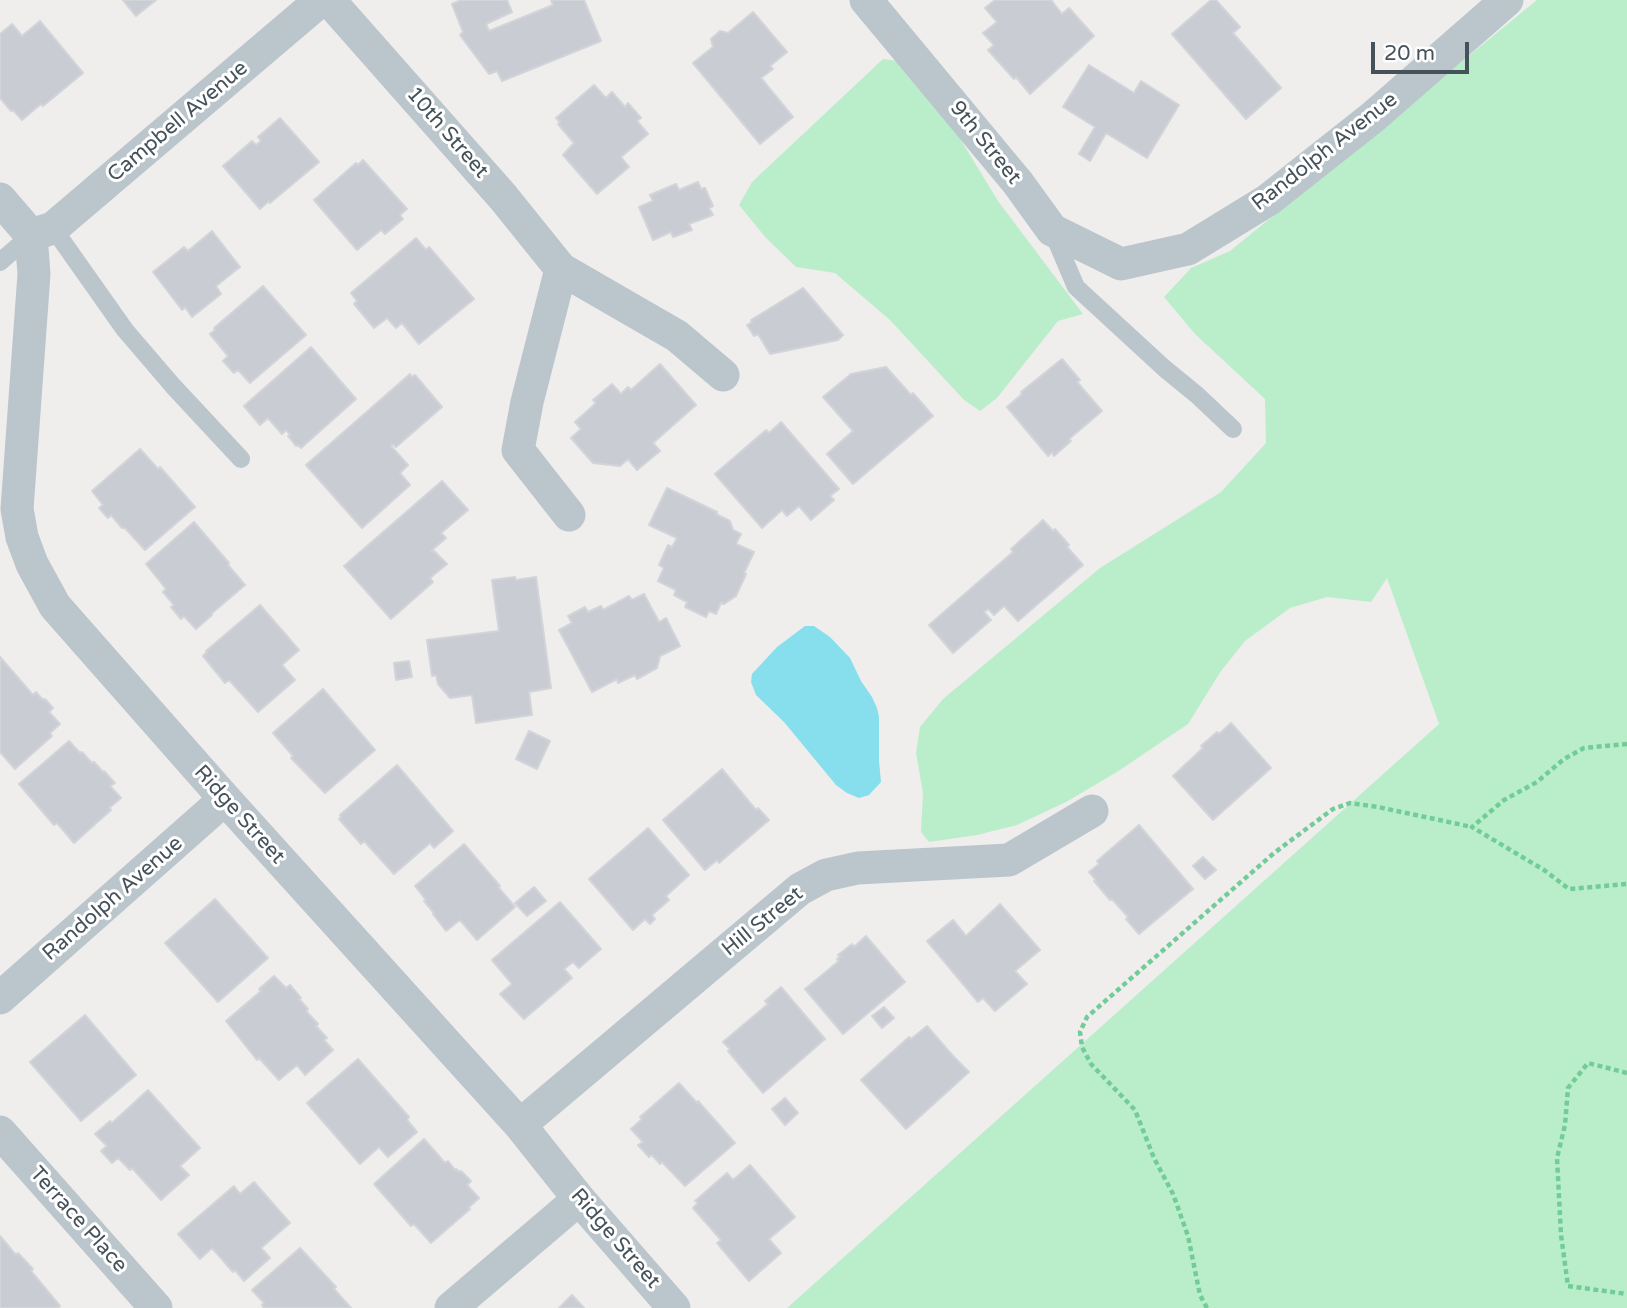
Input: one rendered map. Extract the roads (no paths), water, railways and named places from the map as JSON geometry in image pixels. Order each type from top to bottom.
[{"type":"street","name":"Campbell Avenue","points":[[42,232],[321,0]]},
{"type":"street","name":"10th Street","points":[[329,0],[494,187],[561,269]]},
{"type":"street","name":"9th Street","points":[[866,0],[1018,183],[1052,230],[1121,264]]},
{"type":"street","name":"Randolph Avenue","points":[[1121,264],[1188,249],[1268,200],[1373,117],[1507,0]]},
{"type":"street","points":[[0,199],[42,232]]},
{"type":"street","name":"Ridge Street","points":[[42,232],[34,274],[9,500],[32,564],[55,606],[225,799],[520,1125],[579,1199],[674,1308]]},
{"type":"street","points":[[569,515],[518,450],[527,402],[561,269],[677,336],[723,375]]},
{"type":"street","name":"Randolph Avenue","points":[[0,998],[225,799]]},
{"type":"street","name":"Hill Street","points":[[520,1125],[800,889],[826,876],[858,868],[1009,860],[1093,811]]},
{"type":"street","name":"Terrace Place","points":[[0,1132],[156,1308]]},
{"type":"street","points":[[451,1308],[579,1199]]},
{"type":"lane","points":[[1052,230],[1076,287],[1233,429]]},
{"type":"lane","points":[[0,262],[42,232],[173,386],[241,459]]},
{"type":"water","points":[[805,626],[814,626],[830,637],[850,658],[877,708],[881,782],[869,795],[859,798],[836,785],[784,722],[756,695],[751,682],[752,674],[777,647]]}]
